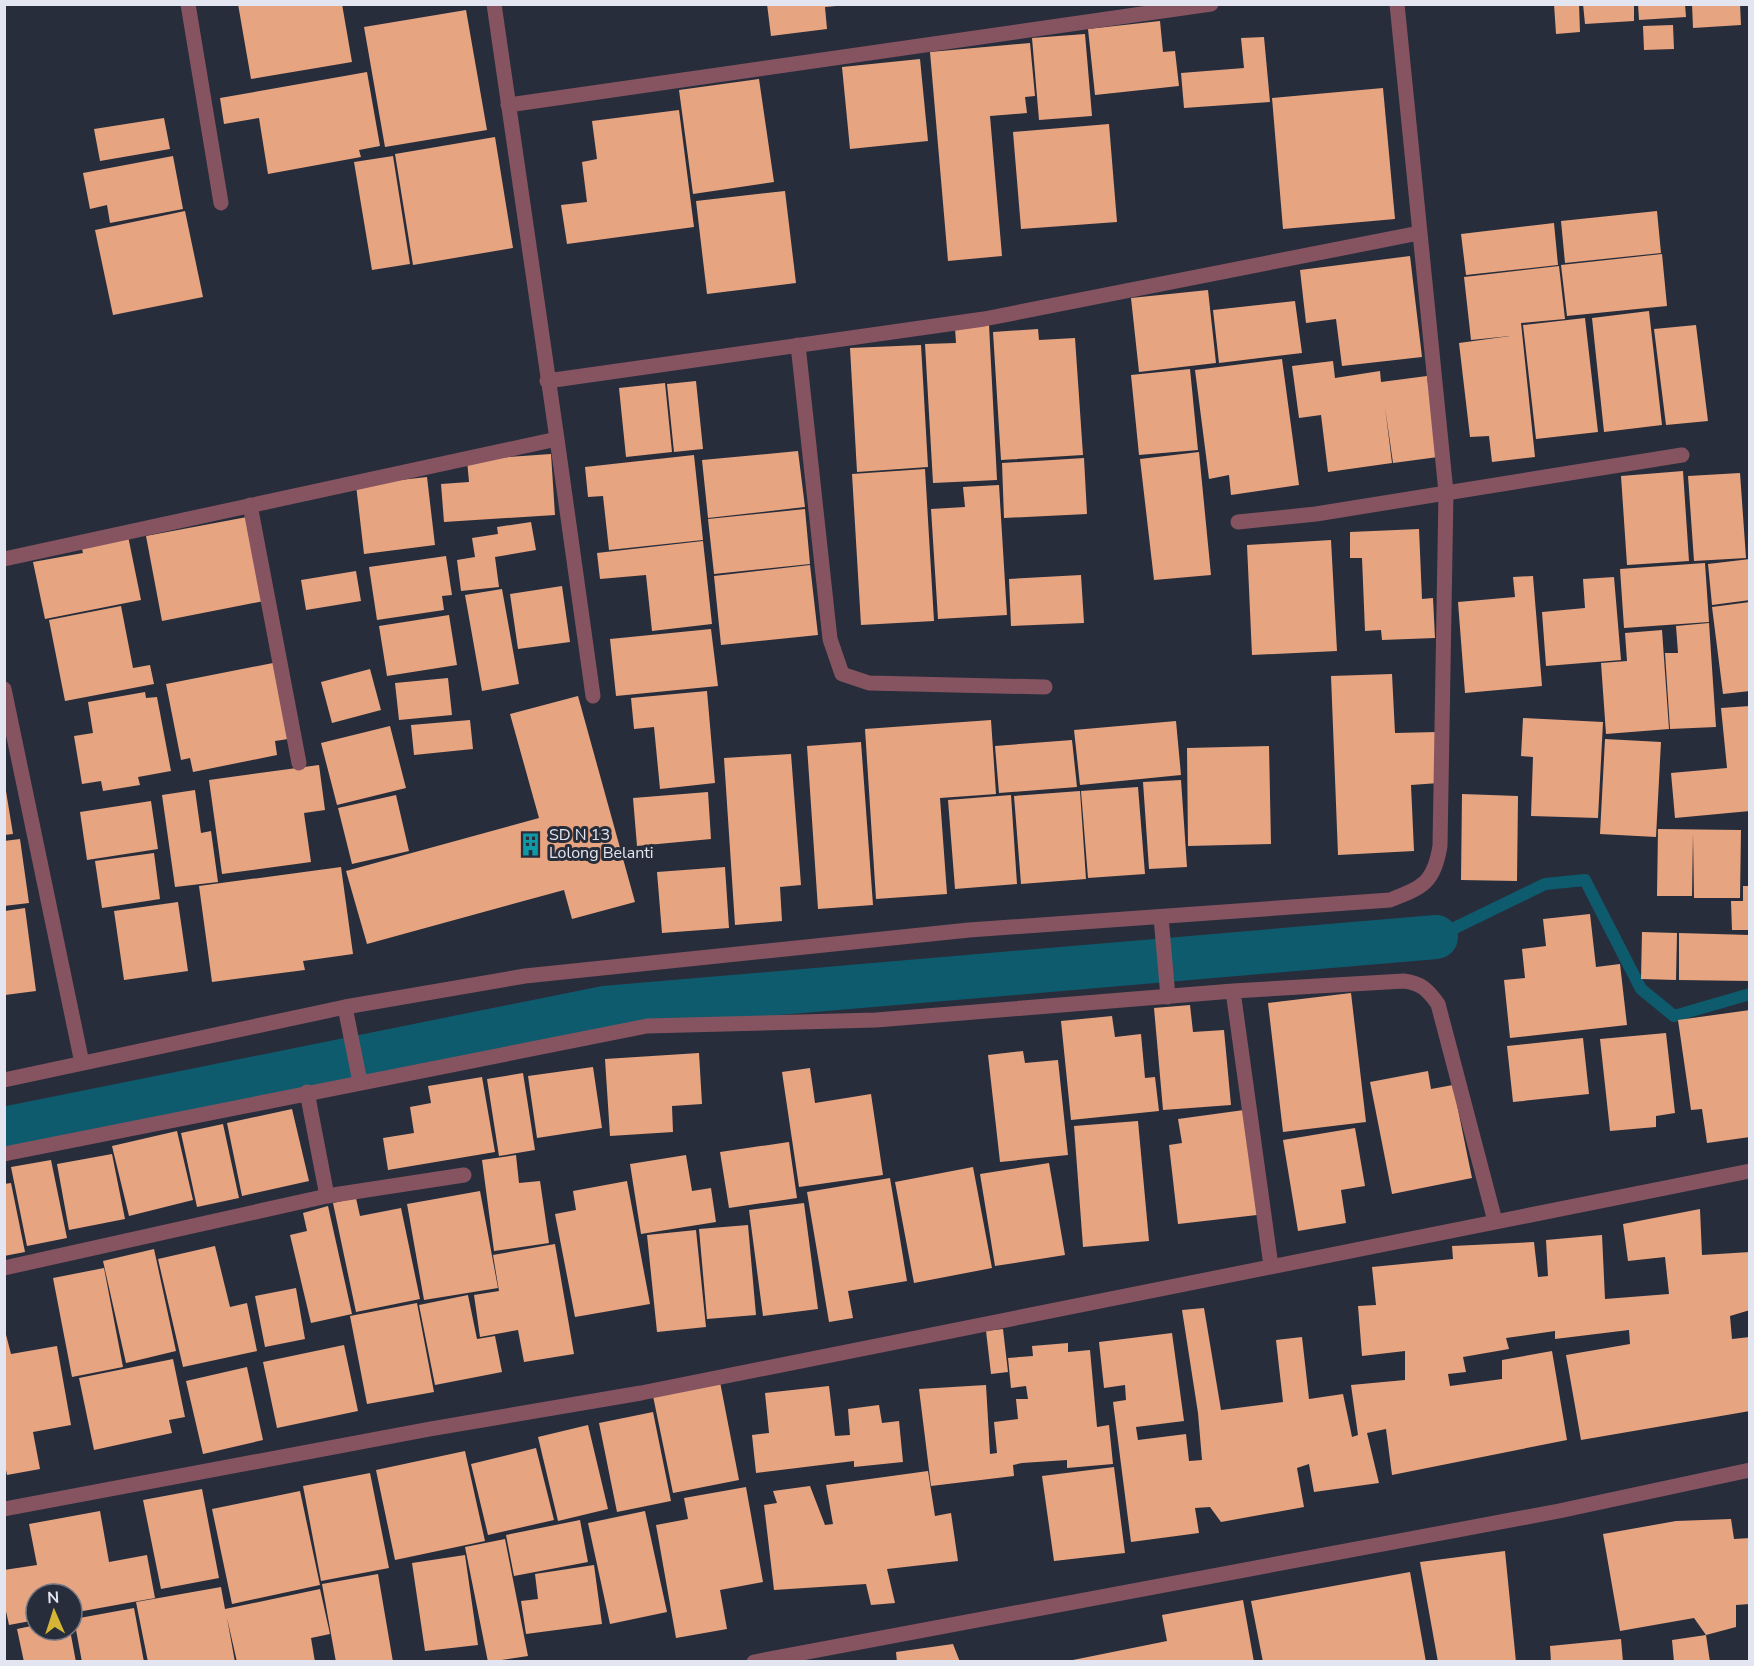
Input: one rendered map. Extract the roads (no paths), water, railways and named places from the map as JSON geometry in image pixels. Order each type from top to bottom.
[{"type":"street","points":[[188,4],[221,203]]},
{"type":"street","points":[[494,4],[593,696]]},
{"type":"street","points":[[508,105],[1211,4]]},
{"type":"street","points":[[4,1080],[345,1007],[525,976],[969,930],[1390,900],[1420,889],[1436,870],[1440,846],[1446,492],[1397,4]]},
{"type":"street","points":[[547,381],[984,319],[1419,233]]},
{"type":"street","points":[[798,345],[830,639],[842,674],[869,683],[1045,687]]},
{"type":"street","points":[[4,559],[557,438]]},
{"type":"street","points":[[1238,522],[1316,514],[1682,455]]},
{"type":"street","points":[[250,505],[298,763]]},
{"type":"street","points":[[4,689],[82,1063]]},
{"type":"street","points":[[1161,917],[1168,993]]},
{"type":"street","points":[[4,1154],[307,1092],[359,1078],[647,1026],[876,1020],[1168,993],[1404,981],[1417,982],[1427,989],[1438,1004],[1495,1221]]},
{"type":"street","points":[[1233,991],[1271,1266]]},
{"type":"street","points":[[345,1007],[359,1078]]},
{"type":"street","points":[[307,1092],[327,1196]]},
{"type":"street","points":[[4,1509],[395,1435],[641,1393],[1749,1171]]},
{"type":"street","points":[[4,1268],[327,1196],[464,1175]]},
{"type":"street","points":[[754,1662],[1559,1511],[1749,1470]]},
{"type":"waterway","points":[[1436,937],[1545,884],[1585,880],[1641,989],[1674,1016],[1750,994]]},
{"type":"waterway","points":[[4,1129],[604,1008],[1436,937]]},
{"type":"place","name":"SD N 13 Lolong Belanti","points":[[531,844]]}]
